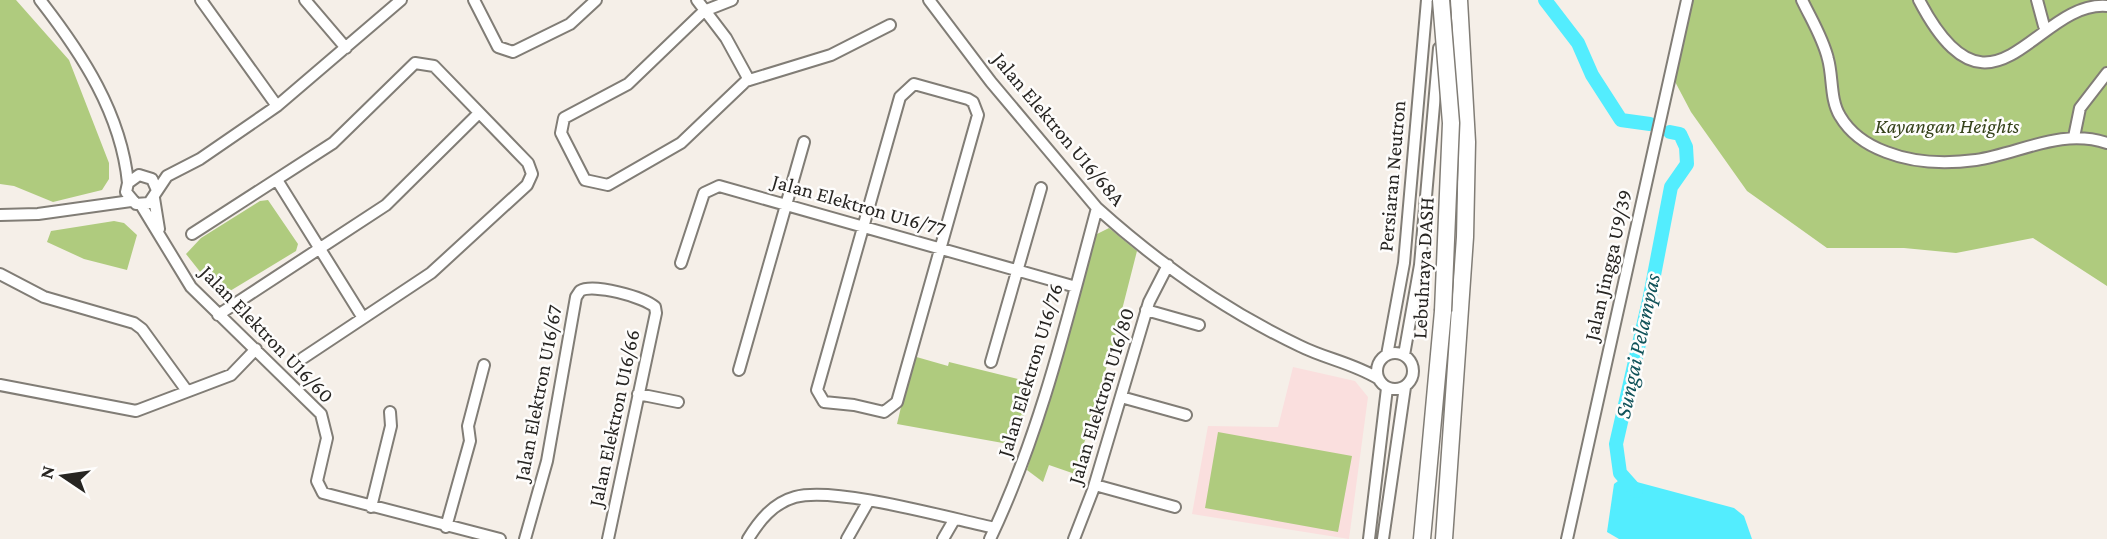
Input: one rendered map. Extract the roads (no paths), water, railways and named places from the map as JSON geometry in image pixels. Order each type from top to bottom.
[{"type":"highway","name":"Lebuhraya DASH","points":[[1422,539],[1443,310],[1451,123],[1442,0]]},
{"type":"highway","name":"Lebuhraya DASH","points":[[1444,539],[1460,313],[1467,142],[1459,0]]},
{"type":"street","points":[[40,0],[79,49],[100,89],[125,157],[127,185],[136,203],[159,232]]},
{"type":"street","points":[[201,0],[277,106]]},
{"type":"street","points":[[305,0],[346,48]]},
{"type":"street","points":[[0,215],[38,214],[103,204],[136,203],[155,193],[167,176],[200,159],[277,106],[401,0]]},
{"type":"street","points":[[475,1],[498,47],[513,52],[570,24],[596,0]]},
{"type":"street","points":[[696,0],[726,38],[749,80]]},
{"type":"street","points":[[732,0],[704,11],[628,83],[564,118],[561,133],[585,180],[608,185],[681,143],[749,80],[831,55],[890,25]]},
{"type":"street","name":"Jalan Elektron U16/68A","points":[[929,0],[991,82],[1097,208],[1167,265],[1252,322],[1303,348],[1357,366],[1379,379]]},
{"type":"street","name":"Persiaran Neutron","points":[[1384,358],[1404,263],[1427,0]]},
{"type":"street","name":"Persiaran Neutron","points":[[1404,355],[1420,265],[1442,0]]},
{"type":"street","name":"Jalan Jingga U9/39","points":[[1567,539],[1687,0]]},
{"type":"street","points":[[1802,0],[1824,45],[1838,113],[1862,140],[1877,149],[1897,156],[1941,162],[1977,160],[2048,140],[2074,137],[2107,143]]},
{"type":"street","points":[[1919,0],[1949,44],[1971,56],[1995,58],[2026,42],[2044,26],[2073,8],[2099,4],[2107,6]]},
{"type":"street","points":[[2036,0],[2044,26]]},
{"type":"street","points":[[192,234],[332,143],[411,67],[421,62],[433,66],[531,168],[527,185],[431,274],[303,358]]},
{"type":"street","points":[[2074,137],[2080,108],[2107,73]]},
{"type":"street","points":[[914,85],[946,91],[973,102],[978,115],[897,401],[884,412],[824,402],[817,390],[863,227],[900,96],[914,85]]},
{"type":"street","points":[[218,314],[386,205],[478,114]]},
{"type":"street","points":[[739,370],[804,142]]},
{"type":"street","points":[[125,157],[146,175],[155,193],[159,232]]},
{"type":"street","points":[[103,204],[135,176],[167,176]]},
{"type":"street","points":[[277,180],[363,318]]},
{"type":"street","name":"Jalan Elektron U16/77","points":[[681,263],[702,198],[712,188],[719,186],[1076,287]]},
{"type":"street","points":[[991,362],[1041,188]]},
{"type":"street","name":"Jalan Elektron U16/76","points":[[990,539],[1020,472],[1097,208]]},
{"type":"street","name":"Jalan Elektron U16/60","points":[[159,232],[176,266],[218,314],[321,414],[327,438],[318,488],[323,493],[500,539]]},
{"type":"street","name":"Jalan Elektron U16/80","points":[[1074,539],[1095,485],[1153,289],[1167,265]]},
{"type":"street","points":[[0,274],[44,297],[134,323],[142,329],[187,391]]},
{"type":"street","name":"Jalan Elektron U16/67","points":[[525,539],[547,461],[576,297],[585,288],[615,293]]},
{"type":"street","name":"Jalan Elektron U16/66","points":[[608,539],[655,320],[655,307],[645,300],[615,293]]},
{"type":"street","points":[[1146,310],[1199,324]]},
{"type":"street","points":[[0,385],[136,411],[232,375],[256,349]]},
{"type":"street","points":[[1357,366],[1404,355],[1413,370],[1405,387],[1383,539]]},
{"type":"street","points":[[1369,539],[1387,388],[1379,379],[1377,370],[1384,358]]},
{"type":"street","points":[[446,527],[470,441],[468,426],[484,365]]},
{"type":"street","points":[[1387,388],[1405,387]]},
{"type":"street","points":[[638,394],[678,402]]},
{"type":"street","points":[[1121,397],[1186,415]]},
{"type":"street","points":[[371,507],[391,426],[390,412]]},
{"type":"street","points":[[1095,485],[1175,507]]},
{"type":"street","points":[[748,539],[770,510],[792,498],[838,495],[995,528]]},
{"type":"street","points":[[847,539],[868,502]]},
{"type":"street","points":[[943,539],[954,520]]},
{"type":"water","points":[[1622,478],[1734,508],[1744,516],[1752,539],[1619,539],[1607,532],[1614,484]]},
{"type":"waterway","name":"Sungai Pelampas","points":[[1545,0],[1578,43],[1592,75],[1621,120],[1650,124]]},
{"type":"waterway","name":"Sungai Pelampas","points":[[1636,491],[1620,473],[1616,444],[1650,296],[1671,187],[1687,164],[1686,147],[1680,134],[1670,132]]},
{"type":"park label","name":"Kayangan Heights","points":[[1947,126]]}]
